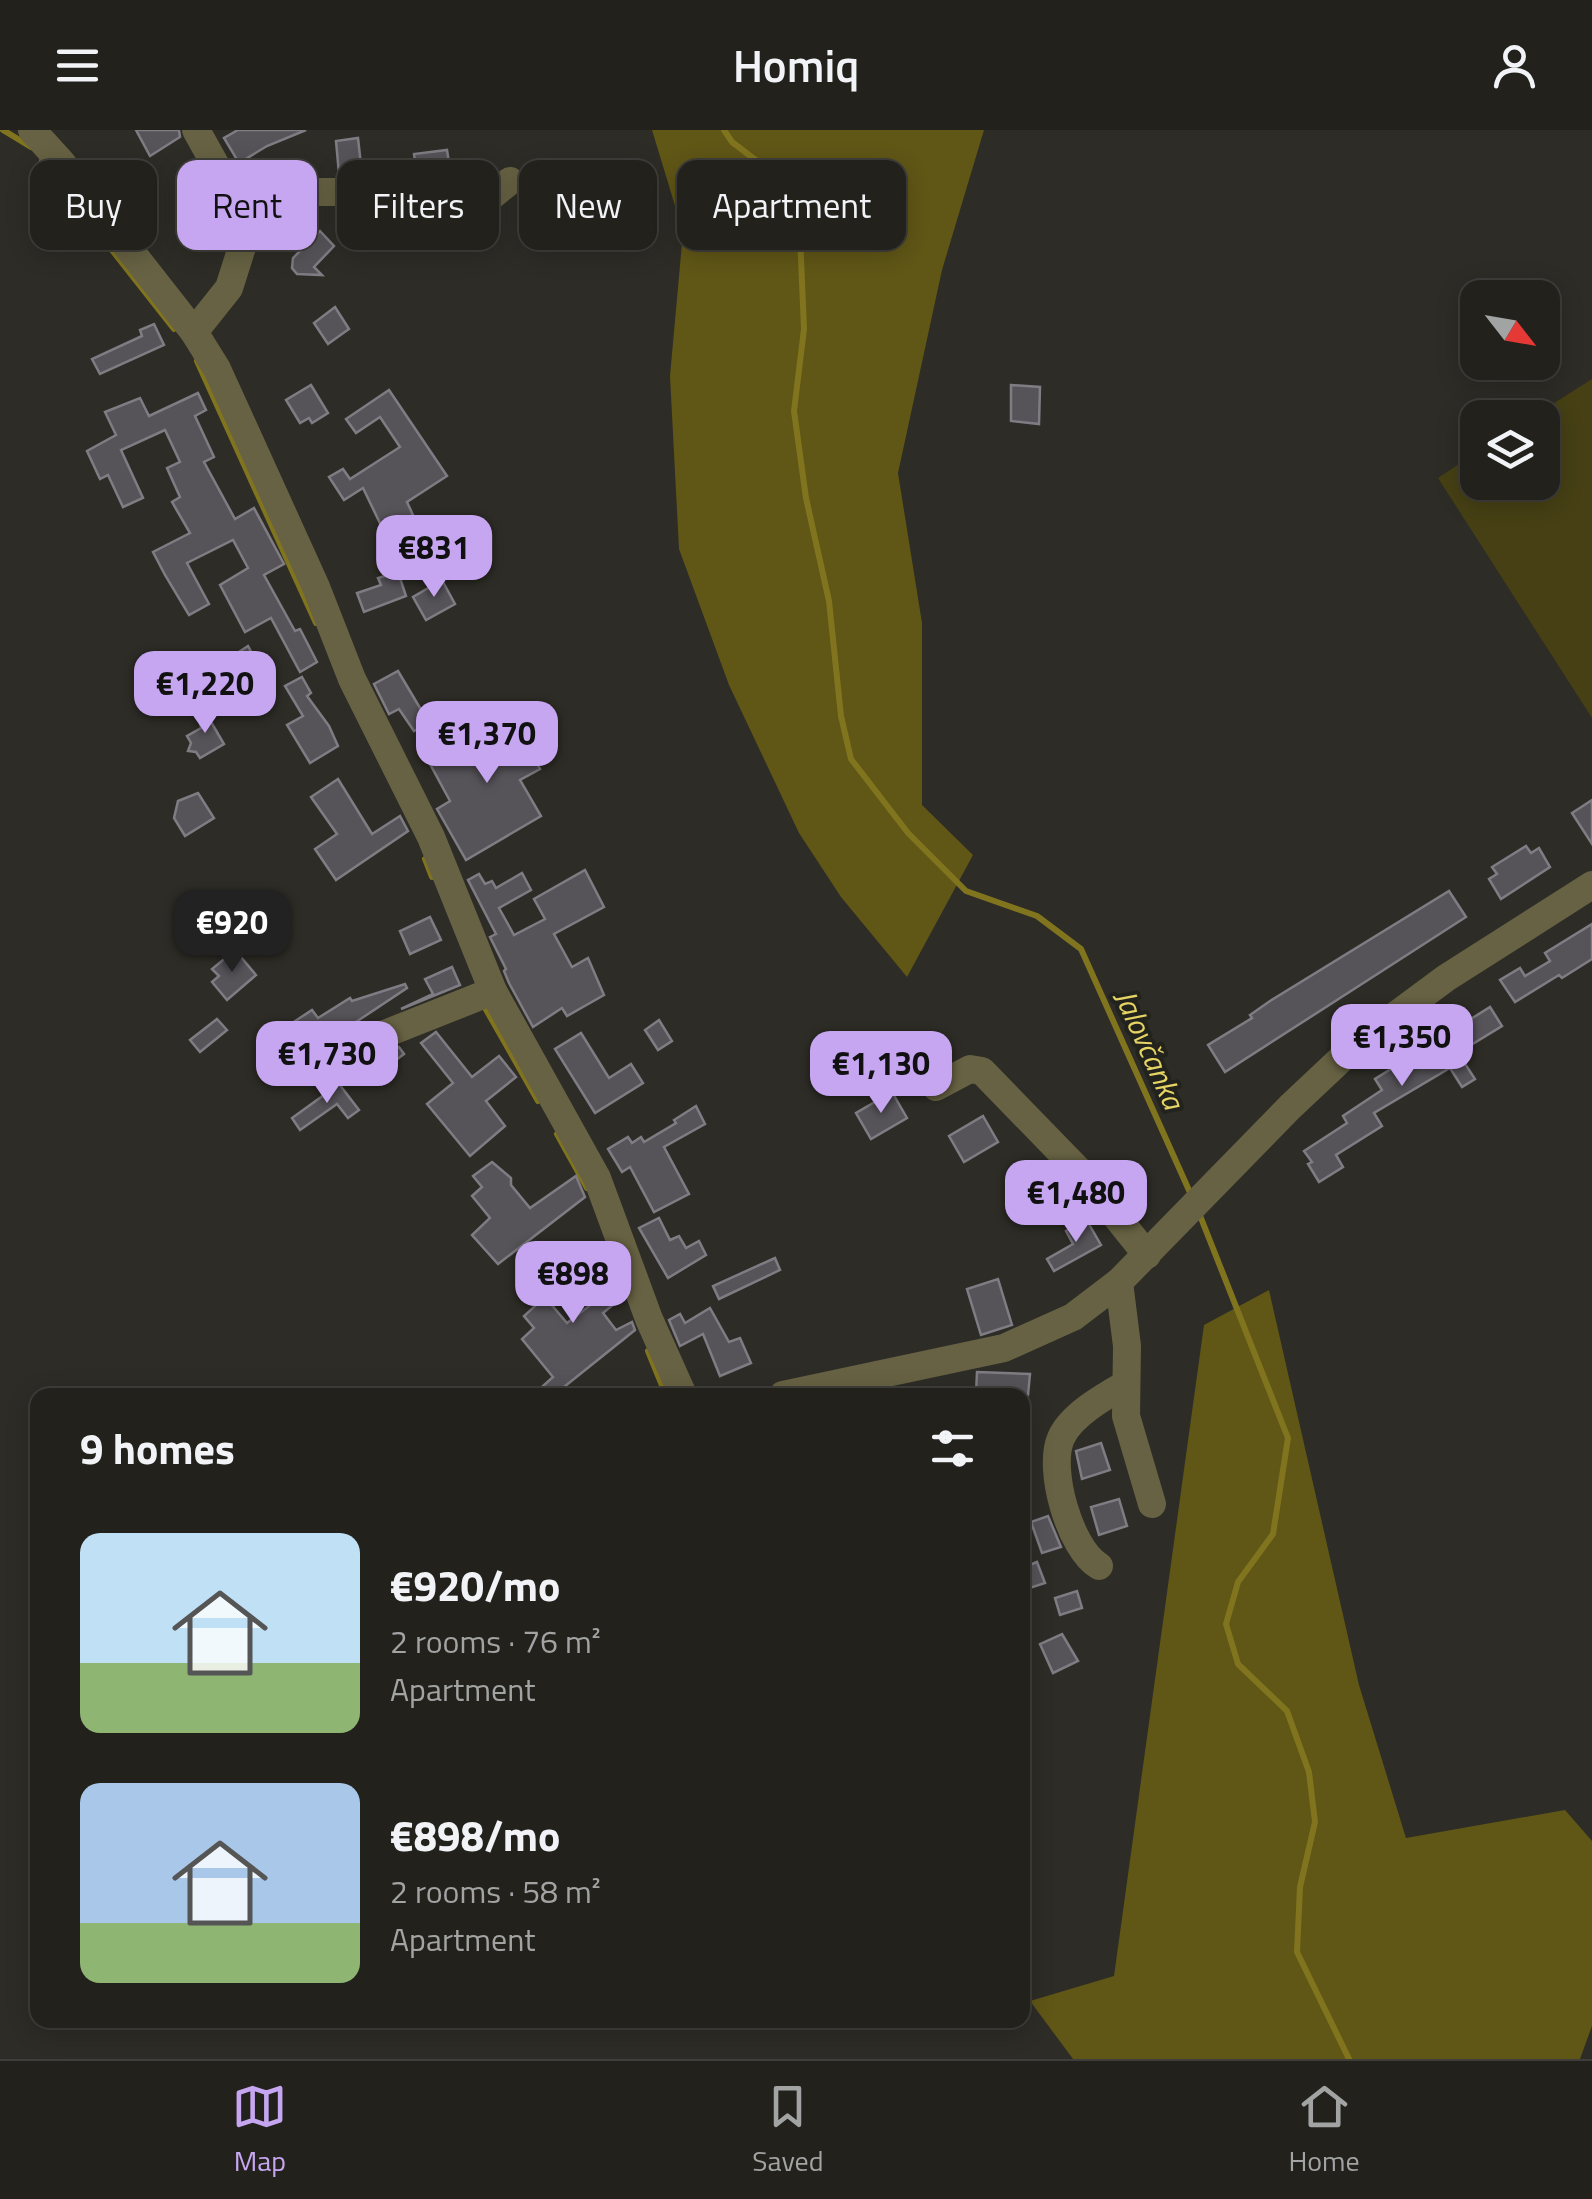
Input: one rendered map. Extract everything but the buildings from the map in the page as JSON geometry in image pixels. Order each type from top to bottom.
[{"type":"street","points":[[32,130],[194,332],[217,369],[316,587],[352,679],[431,838],[492,991],[597,1178],[663,1354],[680,1388]]},
{"type":"street","points":[[196,130],[213,160]]},
{"type":"street","points":[[317,192],[370,192],[398,197],[440,214],[474,210],[510,181]]},
{"type":"street","points":[[194,332],[229,288],[241,250]]},
{"type":"street","points":[[816,1388],[1004,1348],[1073,1317],[1119,1282],[1357,1044],[1446,978],[1592,885]]},
{"type":"street","points":[[316,1072],[367,1042],[492,991]]},
{"type":"street","points":[[936,1087],[970,1069],[982,1071],[1084,1175],[1147,1254]]},
{"type":"street","points":[[1119,1282],[1128,1346],[1126,1416],[1152,1504]]},
{"type":"street","points":[[1099,1566],[1083,1552],[1066,1512],[1056,1466],[1057,1450],[1070,1424],[1126,1384]]},
{"type":"shaded area","points":[[652,130],[984,130],[942,270],[898,473],[922,623],[922,805],[973,855],[907,977],[841,897],[799,833],[729,685],[679,549],[670,376],[681,250],[906,250],[906,160],[677,160],[677,212]]},
{"type":"shaded area","points":[[1592,379],[1592,718],[1438,478],[1460,463],[1460,500],[1560,500],[1559,400]]},
{"type":"shaded area","points":[[1269,1290],[1359,1685],[1406,1838],[1565,1810],[1592,1841],[1592,2026],[1580,2059],[1073,2059],[1030,2001],[1114,1976],[1204,1325]]},
{"type":"waterway","points":[[3,130],[31,147]]},
{"type":"waterway","name":"Jalovčanka","points":[[724,130],[732,142],[774,174],[800,235],[804,329],[794,411],[806,498],[829,601],[841,716],[851,759],[908,833],[966,891],[1037,916],[1081,949],[1192,1197]]},
{"type":"waterway","points":[[112,250],[174,329]]},
{"type":"waterway","points":[[197,361],[316,623]]},
{"type":"waterway","points":[[425,859],[432,877]]},
{"type":"waterway","points":[[484,1006],[538,1101]]},
{"type":"waterway","points":[[557,1134],[587,1188]]},
{"type":"waterway","name":"Jalovčanka","points":[[1199,1213],[1288,1438],[1273,1534],[1238,1582],[1226,1624],[1238,1664],[1287,1711],[1309,1772],[1315,1822],[1300,1887],[1297,1952],[1349,2059]]},
{"type":"waterway","points":[[648,1351],[663,1388]]}]
